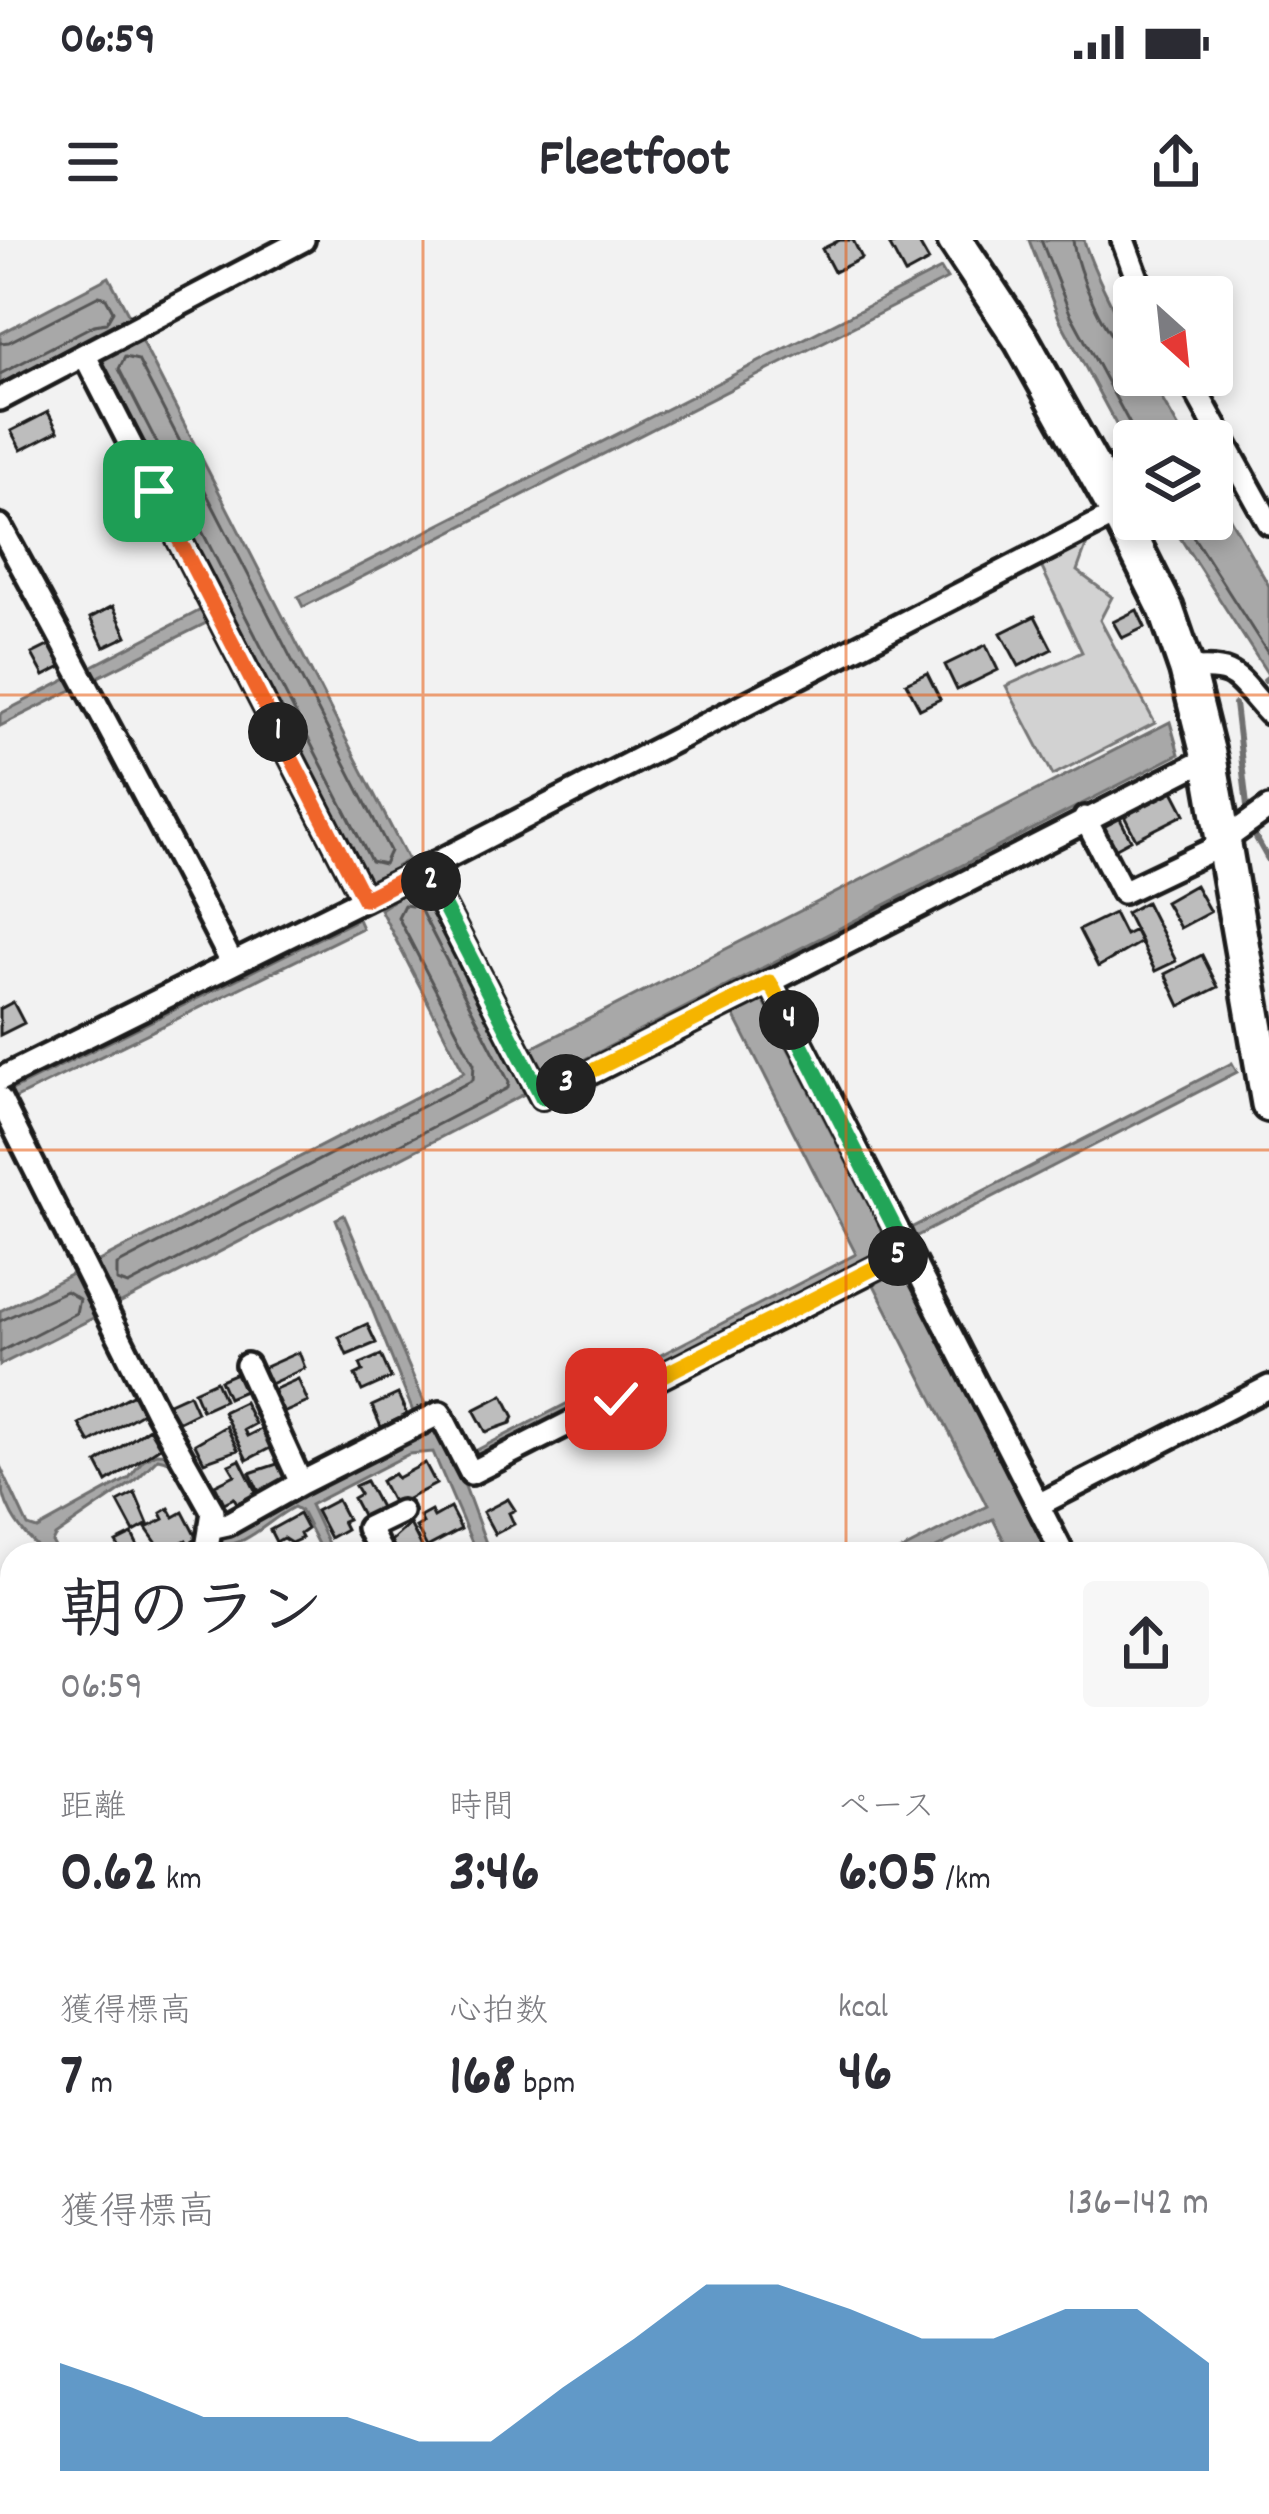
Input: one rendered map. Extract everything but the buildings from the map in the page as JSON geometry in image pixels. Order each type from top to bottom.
[{"type":"main road","points":[[968,244],[1113,504]]},
{"type":"main road","points":[[1132,540],[1166,609],[1209,758],[1247,824],[1269,1105]]},
{"type":"street","points":[[0,400],[303,240]]},
{"type":"street","points":[[1123,240],[1136,276]]},
{"type":"street","points":[[93,351],[372,895]]},
{"type":"street","points":[[1199,396],[1269,524]]},
{"type":"street","points":[[0,1079],[372,895],[1113,516]]},
{"type":"street","points":[[1,530],[232,963]]},
{"type":"street","points":[[1187,670],[1219,666],[1231,672],[1269,713]]},
{"type":"street","points":[[415,873],[542,1097],[1209,758]]},
{"type":"street","points":[[1085,818],[1123,892],[1247,824]]},
{"type":"street","points":[[770,982],[1057,1542]]},
{"type":"street","points":[[0,1099],[213,1512],[208,1538]]},
{"type":"street","points":[[208,1538],[301,1483],[440,1413],[471,1473],[902,1242]]},
{"type":"street","points":[[247,1365],[301,1483]]},
{"type":"street","points":[[1038,1504],[1269,1387]]},
{"type":"street","points":[[376,1542],[368,1528],[401,1512]]},
{"type":"shaded area","points":[[1089,538],[1077,571],[1112,597],[1100,620],[1155,723],[1053,775],[1006,686],[1082,652],[1039,562]]},
{"type":"water","points":[[1029,240],[1084,240],[1113,309],[1113,396],[1160,396],[1174,420],[1114,420],[1059,318]]},
{"type":"water","points":[[941,269],[947,279],[303,607],[298,597]]},
{"type":"water","points":[[109,277],[131,319],[118,326],[128,345],[141,340],[408,860],[397,866],[410,892],[422,887],[528,1092],[119,1304],[112,1292],[90,1302],[97,1316],[0,1365],[0,1311],[74,1273],[81,1286],[103,1275],[97,1262],[464,1072],[380,909],[392,901],[379,876],[368,881],[101,360],[111,355],[102,335],[0,387],[0,334]]},
{"type":"water","points":[[1233,523],[1269,586],[1269,676],[1182,540],[1233,540]]},
{"type":"water","points":[[201,610],[208,622],[0,726],[0,714]]},
{"type":"water","points":[[1170,722],[1179,754],[548,1078],[532,1048]]},
{"type":"water","points":[[358,919],[362,928],[12,1100],[8,1092]]},
{"type":"water","points":[[762,998],[890,1247],[477,1459],[473,1452],[856,1254],[733,1013]]},
{"type":"water","points":[[1232,1063],[1237,1072],[915,1237],[911,1228]]},
{"type":"water","points":[[344,1215],[427,1409],[414,1414],[336,1219]]},
{"type":"water","points":[[901,1266],[1042,1542],[1005,1542],[993,1519],[948,1542],[917,1542],[987,1506],[872,1281]]},
{"type":"water","points":[[435,1426],[463,1481],[486,1542],[472,1542],[433,1452],[409,1454],[310,1505],[327,1542],[317,1542],[301,1511],[294,1507],[239,1542],[217,1542],[170,1461],[158,1458],[52,1542],[33,1542],[12,1515],[0,1466],[28,1526],[37,1529],[129,1478],[143,1460],[157,1453],[174,1454],[220,1535]]},
{"type":"waterway","points":[[1265,680],[1269,677]]},
{"type":"waterway","points":[[1235,704],[1248,814]]},
{"type":"waterway","points":[[1250,827],[1269,861]]},
{"type":"route","points":[[154,491],[364,899],[424,868],[542,1097],[770,982],[907,1252],[616,1399]]}]
